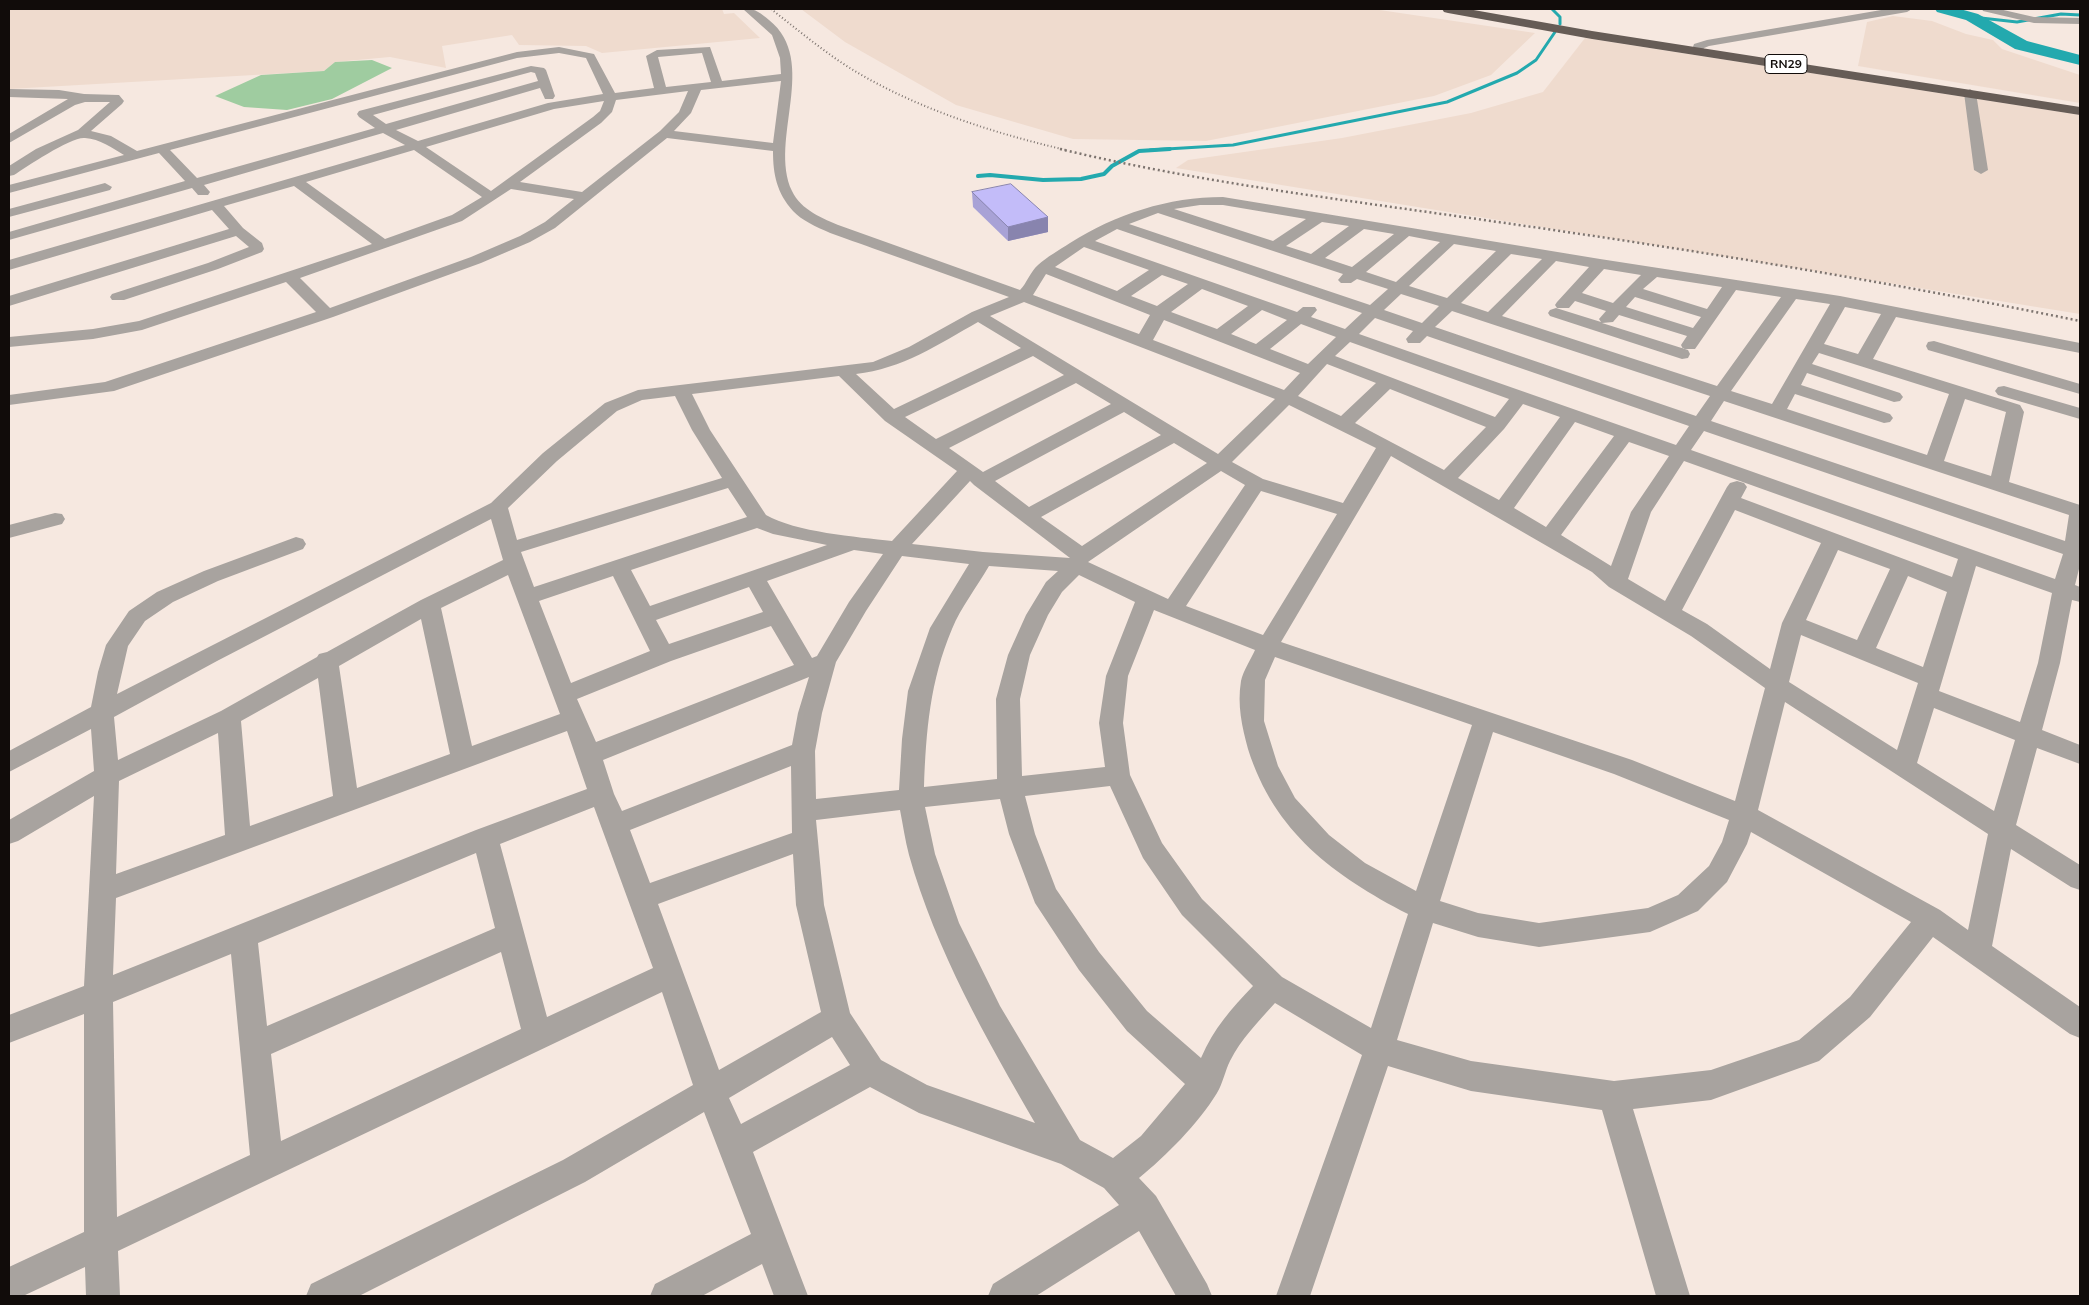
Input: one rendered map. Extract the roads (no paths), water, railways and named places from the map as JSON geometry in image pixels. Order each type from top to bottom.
[{"type":"highway","name":"RN29","points":[[1448,9],[1584,33],[1698,48],[2080,107]]},
{"type":"highway","name":"RN29","points":[[1864,74],[2080,112]]},
{"type":"street","points":[[748,9],[770,26],[781,40],[785,57],[780,148],[781,175],[789,199],[801,210],[818,221],[909,256],[1024,296],[1286,398],[1342,424],[1447,478],[1503,509],[1599,567],[1616,582],[1700,630],[1778,686],[2080,879]]},
{"type":"street","points":[[1698,48],[1724,40],[1907,9]]},
{"type":"street","points":[[1987,9],[2030,19],[2080,21]]},
{"type":"street","points":[[661,91],[652,56],[657,53],[706,49],[718,85]]},
{"type":"street","points":[[9,189],[517,55],[559,50],[590,56],[611,97],[606,112],[597,120],[491,197],[457,218],[290,277],[142,325],[93,334],[9,342]]},
{"type":"street","points":[[363,114],[527,69],[540,70],[552,106]]},
{"type":"street","points":[[10,262],[216,205],[552,106],[611,97],[785,77]]},
{"type":"street","points":[[9,236],[545,83]]},
{"type":"street","points":[[9,400],[108,387],[327,314],[476,260],[526,239],[550,225],[664,134],[685,113],[696,87]]},
{"type":"street","points":[[9,93],[74,95],[84,98],[119,100],[82,133],[42,152],[9,172]]},
{"type":"street","points":[[17,104],[34,93]]},
{"type":"street","points":[[1970,93],[1981,170]]},
{"type":"street","points":[[9,139],[67,104],[84,98]]},
{"type":"street","points":[[341,100],[384,129],[416,146],[491,197]]},
{"type":"street","points":[[82,133],[106,139],[134,155]]},
{"type":"street","points":[[664,134],[780,148]]},
{"type":"street","points":[[118,297],[257,249],[257,246],[238,231],[216,205],[160,148]]},
{"type":"street","points":[[85,168],[121,203]]},
{"type":"street","points":[[296,181],[383,245]]},
{"type":"street","points":[[508,184],[586,197]]},
{"type":"street","points":[[9,213],[105,186]]},
{"type":"street","points":[[9,762],[226,646],[498,507],[550,457],[611,407],[638,395],[876,367],[896,361],[924,348],[978,315],[1024,296],[1043,268],[1084,242],[1116,224],[1160,208],[1207,200],[1277,210],[1507,249],[1840,301],[2080,348]]},
{"type":"street","points":[[1160,208],[1250,228],[1276,246],[1355,273],[2080,511],[2077,552],[2071,592],[2027,735],[2002,829],[1977,951]]},
{"type":"street","points":[[1250,228],[1277,210]]},
{"type":"street","points":[[1276,246],[1319,217]]},
{"type":"street","points":[[1116,224],[2077,552]]},
{"type":"street","points":[[1314,259],[1362,224]]},
{"type":"street","points":[[9,301],[238,231]]},
{"type":"street","points":[[1260,350],[1406,232]]},
{"type":"street","points":[[1206,1082],[1137,1021],[1089,961],[1045,895],[1022,834],[1010,787],[1008,699],[1019,654],[1050,594],[1079,560],[1220,463],[1286,398],[1324,357],[1451,239]]},
{"type":"street","points":[[1084,242],[2071,592]]},
{"type":"street","points":[[1399,353],[1507,249]]},
{"type":"street","points":[[1491,318],[1553,256]]},
{"type":"street","points":[[1537,333],[1600,264]]},
{"type":"street","points":[[1043,268],[1311,370]]},
{"type":"street","points":[[1119,298],[1161,269]]},
{"type":"street","points":[[93,334],[110,315],[118,297],[111,271]]},
{"type":"street","points":[[1583,349],[1632,291],[1654,272]]},
{"type":"street","points":[[183,276],[211,303]]},
{"type":"street","points":[[290,277],[327,314]]},
{"type":"street","points":[[1143,342],[1160,312],[1200,283]]},
{"type":"street","points":[[1667,377],[1732,285]]},
{"type":"street","points":[[1632,291],[1710,315]]},
{"type":"street","points":[[1616,582],[1641,512],[1699,424],[1792,293]]},
{"type":"street","points":[[1571,295],[1697,334]]},
{"type":"street","points":[[1777,412],[1840,301]]},
{"type":"street","points":[[1220,335],[1260,304]]},
{"type":"street","points":[[1863,361],[1891,311]]},
{"type":"street","points":[[1556,313],[1682,354]]},
{"type":"street","points":[[978,315],[1220,463],[1256,483],[1349,511]]},
{"type":"street","points":[[1875,444],[1894,397],[1934,346],[1944,321]]},
{"type":"street","points":[[2001,397],[2026,336]]},
{"type":"street","points":[[1814,346],[1959,391],[2001,397],[2080,414]]},
{"type":"street","points":[[1934,346],[2080,390]]},
{"type":"street","points":[[891,416],[1033,349]]},
{"type":"street","points":[[1324,357],[1498,425]]},
{"type":"street","points":[[1802,366],[1894,397]]},
{"type":"street","points":[[844,371],[861,391],[891,416],[1030,515],[1079,560],[1147,599],[1268,646],[1623,767],[1744,815],[1930,919],[2080,1024]]},
{"type":"street","points":[[934,448],[1078,375]]},
{"type":"street","points":[[1342,424],[1388,381]]},
{"type":"street","points":[[1790,387],[1884,418]]},
{"type":"street","points":[[681,390],[701,430],[732,480],[759,520],[773,528],[851,543],[983,559],[1079,560]]},
{"type":"street","points":[[1934,464],[1945,427],[1959,391]]},
{"type":"street","points":[[1447,478],[1498,425],[1520,396]]},
{"type":"street","points":[[1999,485],[2015,412],[2001,397]]},
{"type":"street","points":[[1125,404],[975,476],[897,548],[816,665],[803,751],[803,811],[810,905],[837,1018],[870,1070],[919,1098],[1069,1151],[1115,1177],[1144,1208],[1195,1296]]},
{"type":"street","points":[[1503,509],[1571,414]]},
{"type":"street","points":[[1549,537],[1625,434]]},
{"type":"street","points":[[1030,515],[1175,435]]},
{"type":"street","points":[[1386,448],[1268,646],[1253,680],[1252,721],[1266,766],[1286,805],[1320,843],[1356,871],[1389,891],[1423,908],[1478,925],[1539,935],[1650,920],[1688,903],[1718,874],[1734,844],[1744,815],[1793,623],[1832,541]]},
{"type":"street","points":[[1670,612],[1742,475]]},
{"type":"street","points":[[9,833],[107,776],[229,717],[327,660],[429,605],[512,556],[732,480]]},
{"type":"street","points":[[1173,609],[1256,483]]},
{"type":"street","points":[[1730,501],[1959,588]]},
{"type":"street","points":[[498,507],[526,597],[573,719],[589,755],[601,794],[615,824],[711,1092],[734,1145],[791,1296]]},
{"type":"street","points":[[9,532],[55,519]]},
{"type":"street","points":[[526,597],[759,520]]},
{"type":"street","points":[[644,616],[851,543]]},
{"type":"street","points":[[103,1296],[100,1241],[98,995],[107,776],[102,713],[109,672],[117,645],[137,616],[165,597],[204,579],[296,544]]},
{"type":"street","points":[[1904,766],[1969,556]]},
{"type":"street","points":[[983,559],[941,628],[920,691],[914,739],[911,799],[922,854],[946,924],[990,1016],[1069,1151]]},
{"type":"street","points":[[619,566],[663,655]]},
{"type":"street","points":[[1863,651],[1902,566]]},
{"type":"street","points":[[754,577],[776,616],[816,665]]},
{"type":"street","points":[[1147,599],[1117,676],[1111,722],[1118,775],[1152,850],[1192,907],[1272,986],[1379,1049],[1471,1076],[1614,1096],[1711,1085],[1808,1051],[1860,1007],[1930,919]]},
{"type":"street","points":[[429,605],[463,759]]},
{"type":"street","points":[[564,696],[663,655],[776,616]]},
{"type":"street","points":[[1793,623],[1863,651],[1928,687],[2027,735],[2080,755]]},
{"type":"street","points":[[327,660],[346,802]]},
{"type":"street","points":[[589,755],[816,665]]},
{"type":"street","points":[[229,717],[238,841]]},
{"type":"street","points":[[102,891],[573,719]]},
{"type":"street","points":[[1293,1296],[1379,1049],[1485,721]]},
{"type":"street","points":[[615,824],[803,751]]},
{"type":"street","points":[[803,811],[1118,775]]},
{"type":"street","points":[[9,1030],[485,838],[601,794]]},
{"type":"street","points":[[485,838],[537,1035]]},
{"type":"street","points":[[642,898],[805,838]]},
{"type":"street","points":[[255,1046],[511,934]]},
{"type":"street","points":[[243,935],[267,1163]]},
{"type":"street","points":[[9,1285],[670,974]]},
{"type":"street","points":[[1115,1177],[1152,1147],[1206,1082],[1218,1053],[1234,1028],[1272,986]]},
{"type":"street","points":[[323,1296],[574,1171],[837,1018]]},
{"type":"street","points":[[734,1145],[870,1070]]},
{"type":"street","points":[[1614,1096],[1673,1296]]},
{"type":"street","points":[[1005,1296],[1144,1208]]},
{"type":"street","points":[[667,1296],[770,1242]]},
{"type":"waterway","points":[[1552,9],[1560,17],[1560,24]]},
{"type":"waterway","points":[[1943,9],[1972,17],[2021,45],[2080,60]]},
{"type":"waterway","points":[[1972,17],[2017,22],[2061,14],[2080,15]]},
{"type":"waterway","points":[[1150,150],[1233,145],[1447,102],[1517,73],[1536,60],[1555,32]]},
{"type":"waterway","points":[[978,176],[990,175],[1043,180],[1081,179],[1104,174],[1112,166],[1139,151],[1170,149]]},
{"type":"railway","points":[[771,9],[842,63],[903,97],[984,128],[1066,150]]},
{"type":"railway","points":[[1060,149],[1167,172],[1221,181],[1713,254],[1933,292],[2080,321]]}]
